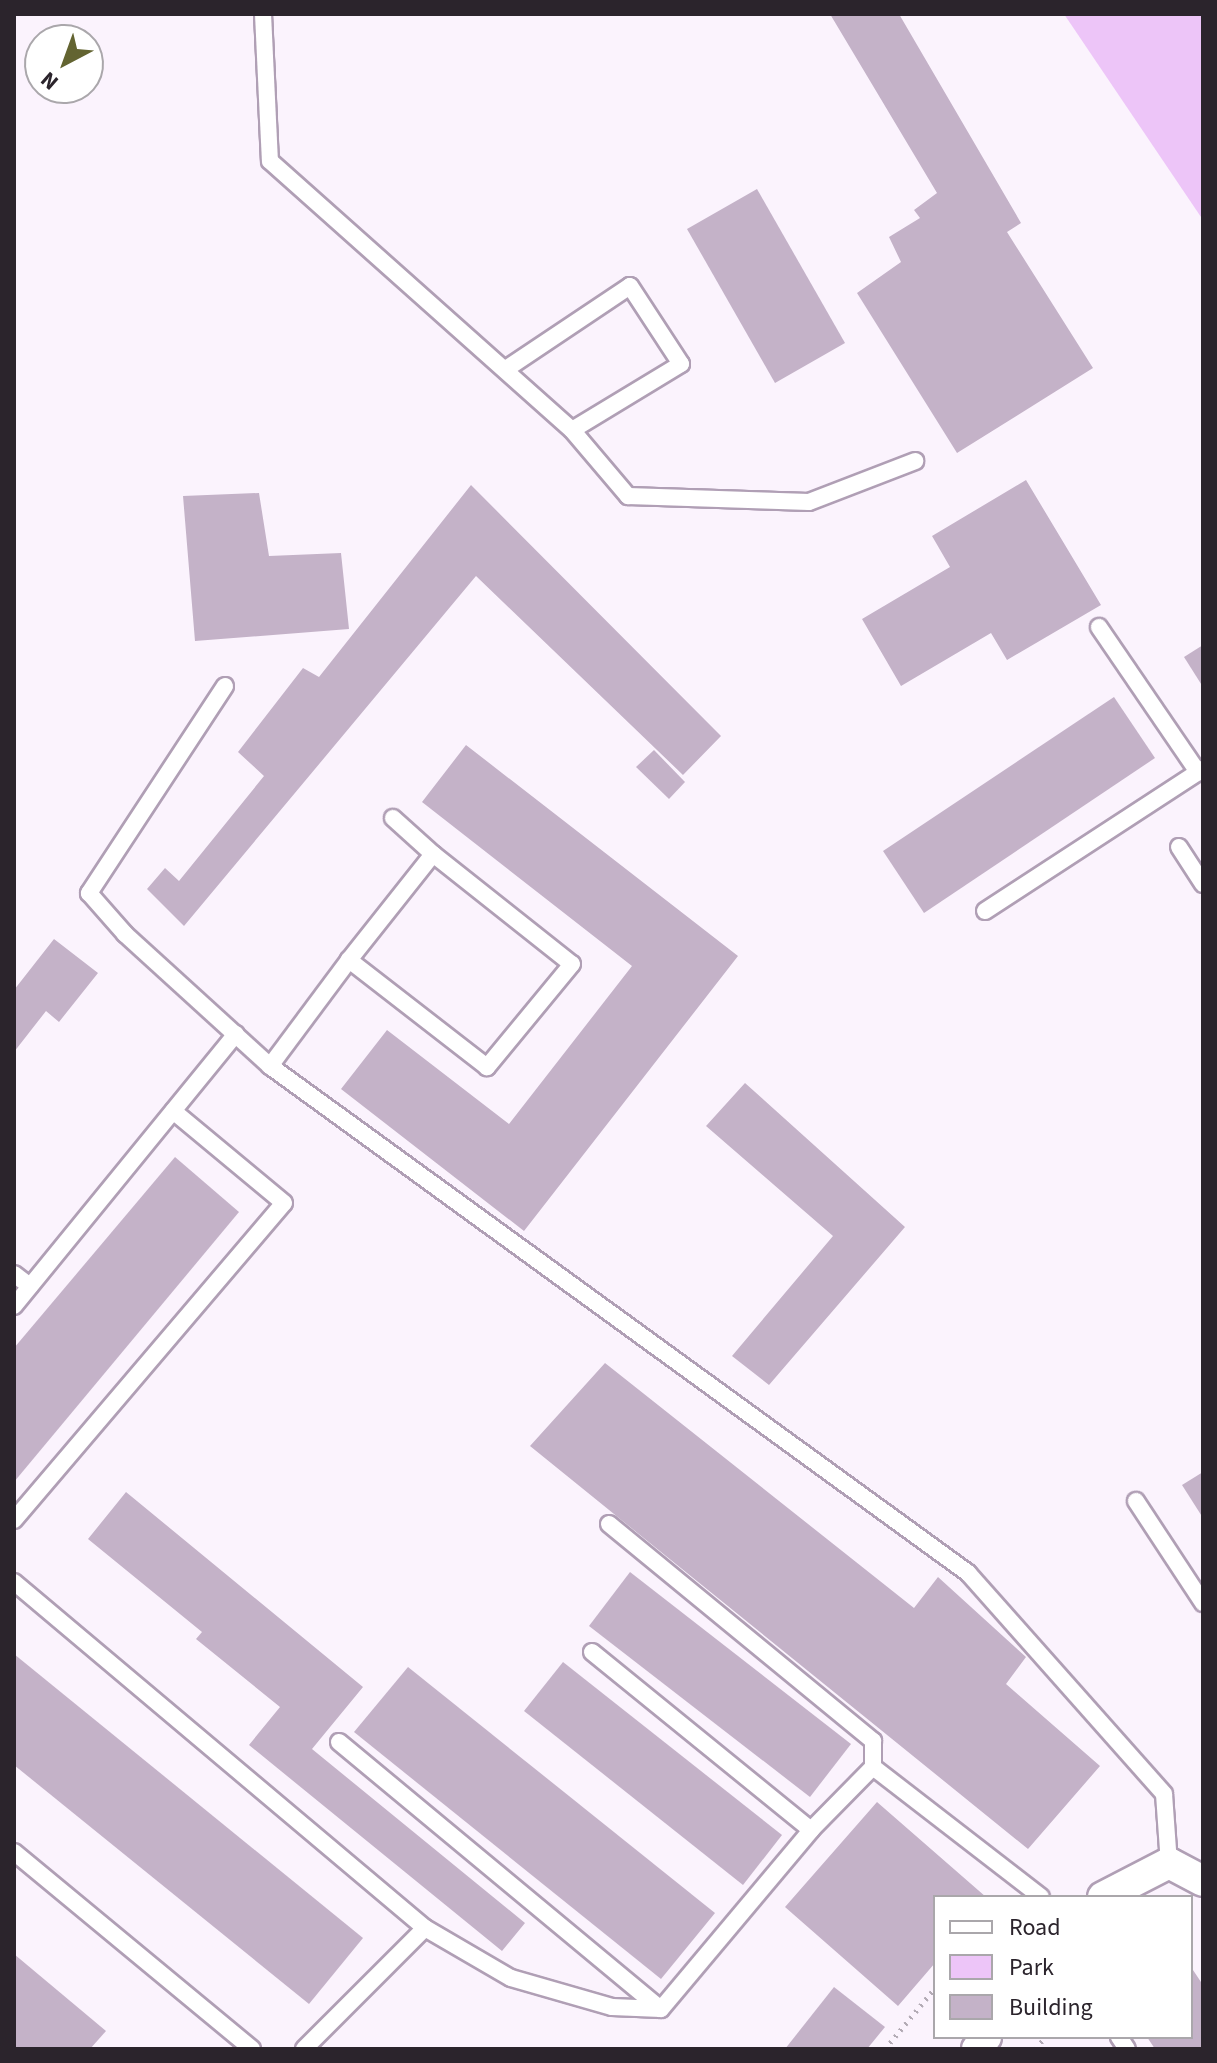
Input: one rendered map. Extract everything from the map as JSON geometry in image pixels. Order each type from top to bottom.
[{"type":"street","points":[[1107,1895],[1169,1863],[1203,1881]]},
{"type":"lane","points":[[263,14],[270,161],[572,430],[628,496],[809,502],[915,461]]},
{"type":"lane","points":[[506,369],[630,286],[681,364],[572,430]]},
{"type":"lane","points":[[985,911],[1200,770],[1099,627]]},
{"type":"lane","points":[[225,686],[89,893],[125,934],[270,1066],[968,1573],[1164,1794],[1169,1863]]},
{"type":"lane","points":[[349,960],[487,1067],[572,964],[433,854],[393,818]]},
{"type":"lane","points":[[1179,847],[1203,884]]},
{"type":"lane","points":[[270,1066],[433,854]]},
{"type":"lane","points":[[14,1306],[236,1034]]},
{"type":"lane","points":[[14,1520],[284,1203],[173,1111]]},
{"type":"lane","points":[[14,1274],[30,1286]]},
{"type":"lane","points":[[1136,1501],[1203,1603]]},
{"type":"lane","points":[[609,1524],[873,1741],[873,1767],[811,1830],[661,2009]]},
{"type":"lane","points":[[14,1582],[425,1928],[511,1978],[612,2007],[661,2009]]},
{"type":"lane","points":[[592,1652],[811,1830]]},
{"type":"lane","points":[[339,1742],[661,2009]]},
{"type":"lane","points":[[873,1767],[1038,1895]]},
{"type":"lane","points":[[14,1852],[252,2049]]},
{"type":"lane","points":[[304,2049],[425,1928]]},
{"type":"path","points":[[885,2049],[933,1990]]},
{"type":"green space","points":[[1064,14],[1203,14],[1203,220]]},
{"type":"building","points":[[830,14],[899,14],[1021,223],[1007,232],[1093,368],[957,453],[857,293],[901,262],[889,237],[920,218],[914,210],[937,193]]},
{"type":"building","points":[[757,189],[845,343],[775,383],[687,229]]},
{"type":"building","points":[[1026,480],[1101,605],[1007,660],[991,633],[901,686],[862,619],[950,567],[932,536]]},
{"type":"building","points":[[471,485],[721,736],[683,775],[476,576],[184,926],[147,889],[165,868],[179,881],[264,776],[238,752],[303,668],[319,677]]},
{"type":"building","points":[[259,493],[269,556],[341,553],[349,629],[195,641],[183,496]]},
{"type":"building","points":[[1203,645],[1203,687],[1184,657]]},
{"type":"building","points":[[1114,697],[1155,758],[924,913],[883,851]]},
{"type":"building","points":[[466,745],[738,956],[524,1231],[341,1089],[387,1030],[509,1124],[632,966],[422,802]]},
{"type":"building","points":[[654,750],[685,782],[669,799],[636,767]]},
{"type":"building","points":[[54,939],[98,973],[59,1022],[46,1011],[14,1052],[14,990]]},
{"type":"building","points":[[745,1083],[905,1227],[769,1385],[732,1356],[833,1236],[706,1126]]},
{"type":"building","points":[[175,1157],[239,1212],[14,1482],[14,1348]]},
{"type":"building","points":[[605,1363],[914,1608],[938,1577],[1026,1657],[1006,1684],[1100,1766],[1028,1849],[530,1446]]},
{"type":"building","points":[[1203,1472],[1203,1518],[1182,1485]]},
{"type":"building","points":[[126,1492],[363,1687],[312,1749],[525,1923],[502,1951],[249,1745],[280,1707],[196,1639],[202,1632],[88,1539]]},
{"type":"building","points":[[630,1572],[851,1744],[810,1797],[589,1626]]},
{"type":"building","points":[[14,1654],[363,1938],[309,2004],[14,1765]]},
{"type":"building","points":[[563,1662],[782,1835],[743,1885],[524,1711]]},
{"type":"building","points":[[408,1667],[715,1913],[661,1979],[354,1732]]},
{"type":"building","points":[[877,1802],[984,1895],[933,1895],[933,1965],[898,2006],[785,1907]]},
{"type":"building","points":[[14,1954],[106,2031],[90,2049],[14,2049]]},
{"type":"building","points":[[1193,1970],[1203,1985],[1203,2049],[1155,2049],[1148,2039],[1193,2039]]},
{"type":"building","points":[[834,1987],[885,2027],[867,2049],[785,2049]]}]
